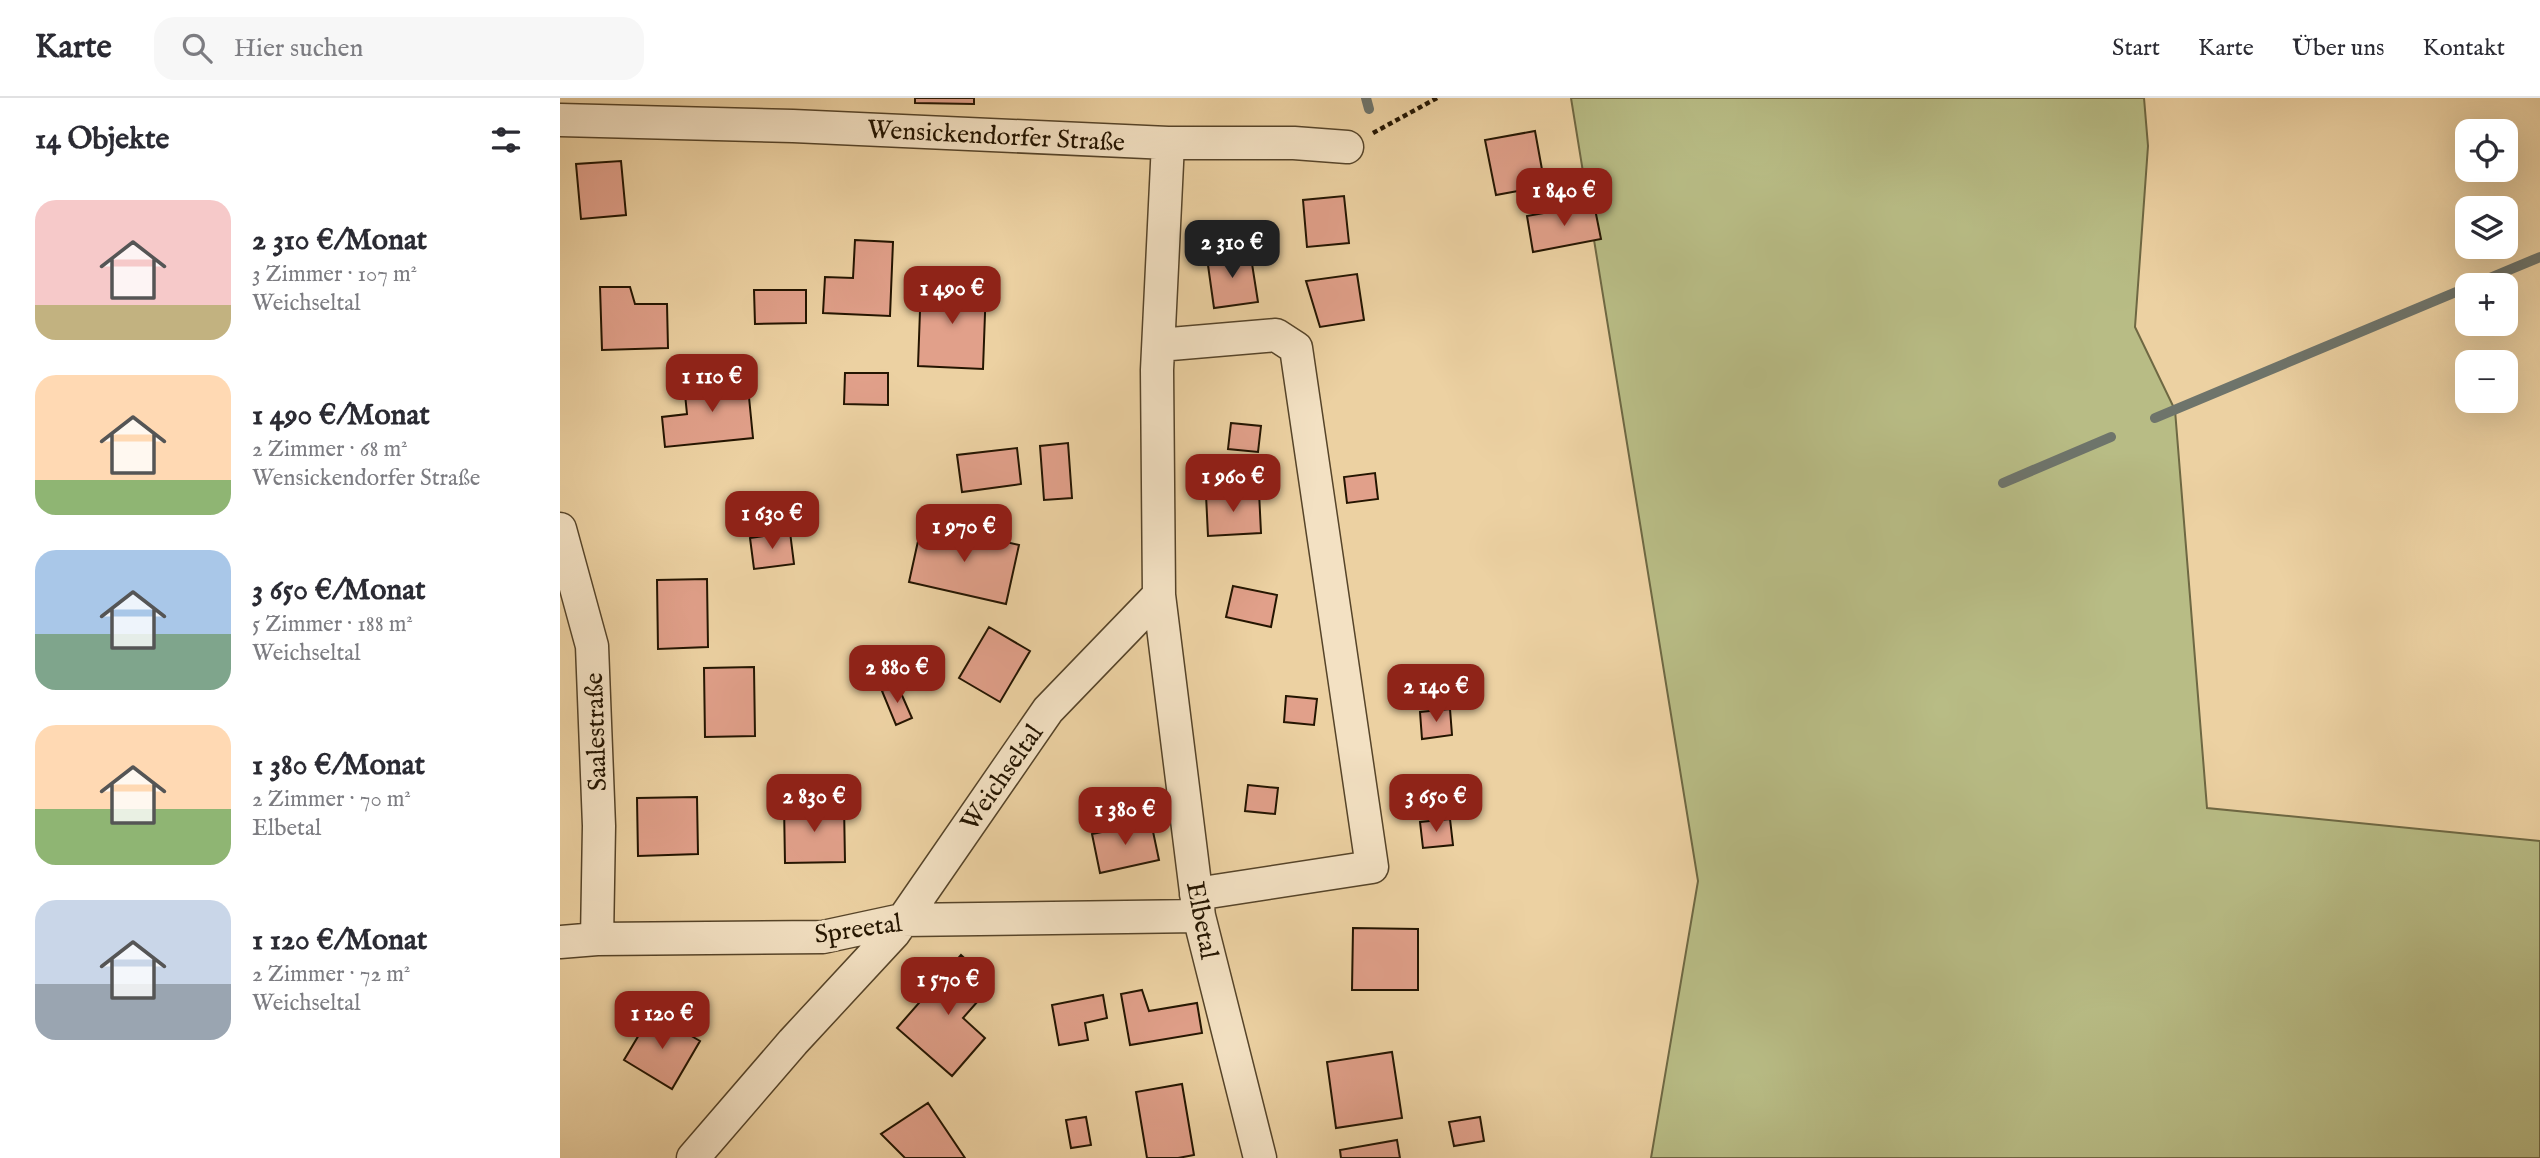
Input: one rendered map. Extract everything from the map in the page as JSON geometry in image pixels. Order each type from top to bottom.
[{"type":"street","name":"Wensickendorfer Straße","points":[[560,120],[793,126],[1168,143],[1294,143],[1347,147]]},
{"type":"street","points":[[1158,594],[1159,345],[1168,143]]},
{"type":"street","points":[[1159,345],[1276,335],[1296,348],[1372,867],[1197,905]]},
{"type":"street","name":"Saalestraße","points":[[560,529],[592,646],[599,826],[597,939]]},
{"type":"street","name":"Elbetal","points":[[1158,594],[1197,905],[1260,1158]]},
{"type":"street","name":"Weichseltal","points":[[693,1158],[793,1041],[894,933],[1048,710],[1158,594]]},
{"type":"street","name":"Spreetal","points":[[560,942],[597,939],[823,937],[902,920],[1197,905]]},
{"type":"path","points":[[1347,147],[1437,98]]},
{"type":"green space","points":[[1571,98],[2144,98],[2148,146],[2135,327],[2175,410],[2207,808],[2540,841],[2540,1158],[1651,1158],[1698,881]]},
{"type":"building","points":[[915,98],[974,98],[974,104],[915,103]]},
{"type":"building","points":[[1535,131],[1545,186],[1496,195],[1485,140]]},
{"type":"building","points":[[621,161],[626,215],[581,219],[576,164]]},
{"type":"building","points":[[1344,196],[1349,243],[1307,247],[1303,200]]},
{"type":"building","points":[[1594,204],[1601,239],[1533,252],[1527,216]]},
{"type":"building","points":[[855,240],[893,242],[890,316],[823,313],[825,277],[853,278]]},
{"type":"building","points":[[1250,251],[1258,302],[1214,308],[1207,258]]},
{"type":"building","points":[[1357,274],[1364,320],[1320,327],[1306,281]]},
{"type":"building","points":[[921,283],[986,286],[983,369],[918,366]]},
{"type":"building","points":[[600,287],[630,287],[635,304],[667,304],[668,348],[602,350]]},
{"type":"building","points":[[754,290],[806,290],[806,323],[755,324]]},
{"type":"building","points":[[845,373],[888,373],[888,405],[844,404]]},
{"type":"building","points":[[747,377],[753,438],[665,447],[662,417],[687,414],[684,384]]},
{"type":"building","points":[[1231,423],[1261,426],[1258,452],[1228,449]]},
{"type":"building","points":[[1068,443],[1072,498],[1044,500],[1040,446]]},
{"type":"building","points":[[1017,448],[1021,484],[962,492],[957,455]]},
{"type":"building","points":[[1375,473],[1378,499],[1347,503],[1344,477]]},
{"type":"building","points":[[1259,492],[1261,533],[1208,536],[1206,495]]},
{"type":"building","points":[[922,523],[1019,545],[1006,604],[909,582]]},
{"type":"building","points":[[790,532],[794,564],[754,569],[750,538]]},
{"type":"building","points":[[707,579],[708,647],[658,649],[657,580]]},
{"type":"building","points":[[1233,586],[1277,595],[1271,627],[1226,617]]},
{"type":"building","points":[[989,627],[1030,651],[1000,702],[959,678]]},
{"type":"building","points":[[754,667],[755,736],[705,737],[704,668]]},
{"type":"building","points":[[897,684],[912,718],[896,725],[882,691]]},
{"type":"building","points":[[1286,696],[1317,699],[1314,725],[1284,722]]},
{"type":"building","points":[[1450,709],[1452,735],[1422,739],[1420,712]]},
{"type":"building","points":[[1248,785],[1278,788],[1275,814],[1245,811]]},
{"type":"building","points":[[697,797],[698,854],[638,856],[637,798]]},
{"type":"building","points":[[784,805],[844,805],[845,862],[785,863]]},
{"type":"building","points":[[1450,819],[1453,845],[1423,848],[1420,822]]},
{"type":"building","points":[[1151,822],[1159,860],[1100,873],[1092,834]]},
{"type":"building","points":[[1353,928],[1418,929],[1418,990],[1352,990]]},
{"type":"building","points":[[961,955],[993,984],[963,1018],[985,1038],[952,1076],[897,1028]]},
{"type":"building","points":[[1142,990],[1149,1011],[1197,1003],[1202,1033],[1130,1045],[1121,994]]},
{"type":"building","points":[[1103,995],[1107,1018],[1085,1023],[1088,1040],[1059,1045],[1052,1005]]},
{"type":"building","points":[[652,1013],[700,1041],[672,1089],[624,1060]]},
{"type":"building","points":[[1392,1052],[1402,1118],[1336,1128],[1327,1062]]},
{"type":"building","points":[[1182,1084],[1194,1155],[1147,1158],[1136,1092]]},
{"type":"building","points":[[928,1103],[965,1158],[905,1158],[881,1134]]},
{"type":"building","points":[[1086,1117],[1091,1145],[1071,1148],[1066,1120]]},
{"type":"building","points":[[1480,1117],[1484,1141],[1454,1146],[1449,1122]]},
{"type":"building","points":[[1397,1140],[1400,1158],[1341,1158],[1340,1150]]},
{"type":"waterway","points":[[1366,98],[1369,109]]},
{"type":"waterway","points":[[2502,273],[2540,257]]},
{"type":"waterway","points":[[2155,418],[2455,292]]},
{"type":"waterway","points":[[2003,483],[2111,437]]}]
